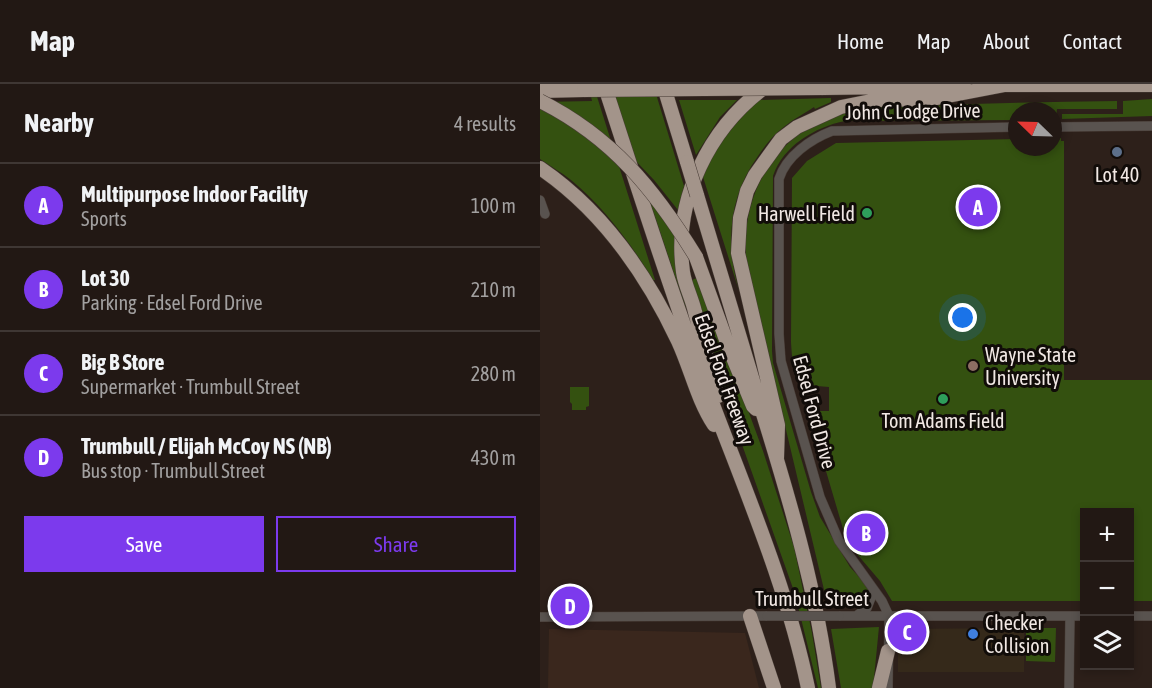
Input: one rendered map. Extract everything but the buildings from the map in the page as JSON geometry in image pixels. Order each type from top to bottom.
[{"type":"highway","name":"Edsel Ford Freeway","points":[[604,84],[686,333],[771,563],[799,650],[808,688]]},
{"type":"highway","name":"Edsel Ford Freeway","points":[[663,84],[803,548],[825,651],[829,688]]},
{"type":"highway","points":[[737,468],[683,274],[684,219],[699,169],[712,143],[739,109],[769,84]]},
{"type":"highway","points":[[777,458],[778,425],[738,253],[740,218],[747,191],[755,175],[781,139],[797,127],[841,107],[876,100],[932,99],[1005,85]]},
{"type":"highway","points":[[540,91],[1152,85]]},
{"type":"highway","points":[[540,101],[581,125],[604,143],[640,178],[669,213],[696,256],[729,348],[753,406],[764,416]]},
{"type":"highway","points":[[540,168],[564,184],[591,211],[621,244],[637,266],[678,342],[703,407],[728,447]]},
{"type":"highway","points":[[750,616],[774,688]]},
{"type":"highway","points":[[879,688],[888,651]]},
{"type":"street","points":[[1062,127],[1152,126]]},
{"type":"street","name":"John C Lodge Drive","points":[[786,164],[807,145],[832,131],[1008,127]]},
{"type":"street","name":"Edsel Ford Drive","points":[[786,164],[780,174],[778,184],[780,362],[820,496],[839,541],[889,616]]},
{"type":"street","points":[[540,200],[545,214]]},
{"type":"street","points":[[856,616],[867,608],[874,591]]},
{"type":"street","name":"Trumbull Street","points":[[540,616],[1080,616]]},
{"type":"street","points":[[888,688],[889,616]]},
{"type":"street","points":[[1069,688],[1070,616]]},
{"type":"street","points":[[1134,616],[1152,616]]},
{"type":"shaded area","points":[[1024,628],[1024,672],[898,672],[898,629]]},
{"type":"shaded area","points":[[549,629],[745,633],[759,688],[548,688]]},
{"type":"green space","points":[[588,84],[593,84],[655,280],[616,227],[583,190],[540,159],[540,102],[592,101]]},
{"type":"green space","points":[[610,84],[653,84],[684,186],[678,210],[633,158]]},
{"type":"green space","points":[[831,98],[831,102],[815,109],[814,107],[779,131],[758,156],[740,188],[732,222],[731,240],[735,276],[740,294],[703,177],[713,155],[726,136],[758,100]]},
{"type":"green space","points":[[1152,99],[1152,116],[1062,119],[1062,114],[1123,114],[1123,101]]},
{"type":"green space","points":[[679,100],[737,100],[720,117],[696,155]]},
{"type":"green space","points":[[1117,101],[1117,109],[1062,109],[1062,102],[1057,102]]},
{"type":"green space","points":[[1008,103],[1008,120],[845,121],[834,124],[812,133],[792,147],[778,165],[773,176],[773,363],[820,517],[850,567],[870,589],[868,598],[826,598],[747,266],[746,240],[749,215],[756,191],[767,169],[782,149],[801,133],[824,120],[849,111],[868,108]]},
{"type":"green space","name":"Wayne State University","points":[[1008,139],[1008,156],[1062,156],[1062,141],[1064,141],[1064,380],[1152,380],[1152,601],[1134,601],[1134,508],[1080,508],[1080,601],[892,601],[880,581],[857,554],[844,532],[810,417],[810,411],[829,411],[829,387],[809,384],[798,376],[793,363],[791,342],[792,178],[807,161],[836,143]]},
{"type":"green space","points":[[648,196],[676,235],[678,276],[690,321]]},
{"type":"green space","points":[[699,277],[763,451],[794,547],[821,688],[818,688],[795,594],[734,422],[692,280]]},
{"type":"green space","points":[[570,387],[589,387],[589,406],[586,410],[572,410]]},
{"type":"green space","points":[[879,627],[873,688],[841,688],[831,629]]},
{"type":"green space","points":[[1026,628],[1056,628],[1055,662],[1026,661]]},
{"type":"place","name":"Lot 40","points":[[1117,152]]},
{"type":"place","name":"Multipurpose Indoor Facility","points":[[978,207]]},
{"type":"place","name":"Harwell Field","points":[[867,213]]},
{"type":"place","name":"Wayne State University","points":[[973,366]]},
{"type":"place","name":"Tom Adams Field","points":[[943,399]]},
{"type":"place","name":"Lot 30","points":[[866,533]]},
{"type":"place","name":"Trumbull / Elijah McCoy NS (NB)","points":[[570,606]]},
{"type":"place","name":"Big B Store","points":[[907,632]]},
{"type":"place","name":"Checker Collision","points":[[973,634]]}]
